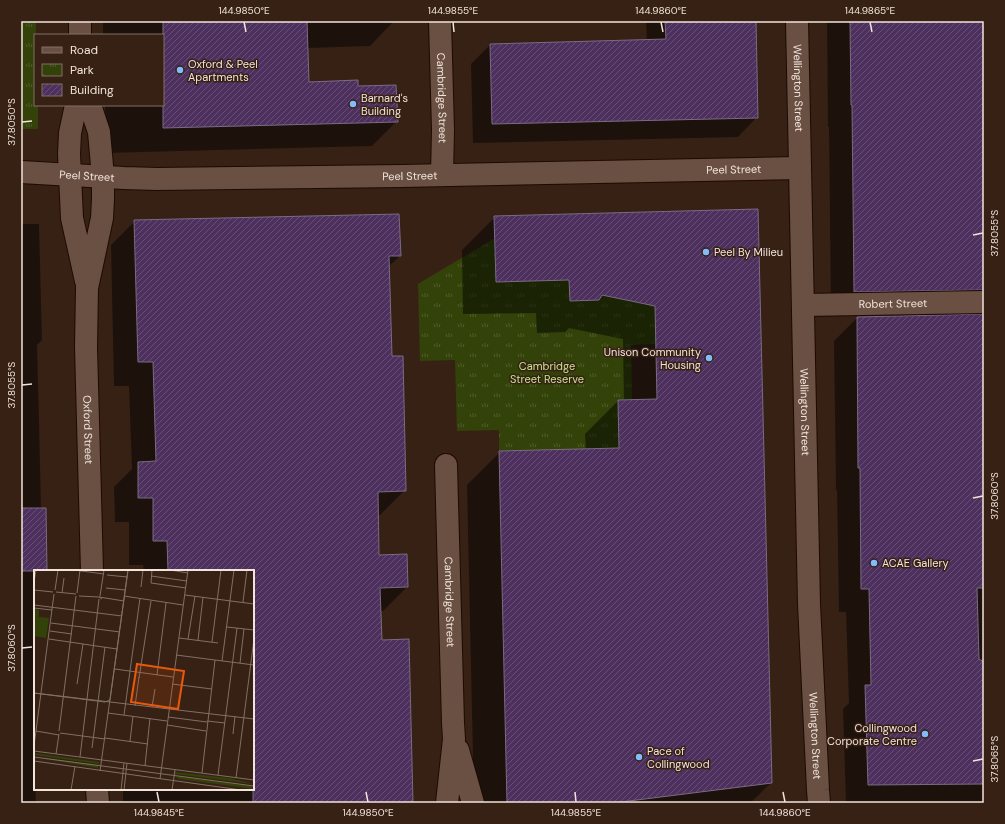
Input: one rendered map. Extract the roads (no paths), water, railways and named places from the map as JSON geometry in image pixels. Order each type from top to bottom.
[{"type":"street","points":[[80,21],[80,34]]},
{"type":"street","name":"Cambridge Street","points":[[440,21],[443,130],[442,175]]},
{"type":"street","name":"Wellington Street","points":[[796,21],[809,604],[819,803]]},
{"type":"street","name":"Oxford Street","points":[[76,106],[70,133],[72,218],[87,288]]},
{"type":"street","name":"Oxford Street","points":[[90,106],[99,132],[104,199],[102,218],[87,288],[86,347],[92,570]]},
{"type":"street","name":"Peel Street","points":[[21,172],[165,179],[800,168]]},
{"type":"street","name":"Robert Street","points":[[803,305],[984,302]]},
{"type":"street","name":"Cambridge Street","points":[[446,465],[454,739],[447,803]]},
{"type":"street","name":"Cambridge Street","points":[[454,739],[473,803]]},
{"type":"street","points":[[97,790],[98,803]]},
{"type":"place","name":"Oxford & Peel Apartments","points":[[180,70]]},
{"type":"place","name":"Barnard's Building","points":[[353,104]]},
{"type":"place","name":"Peel By Milieu","points":[[706,252]]},
{"type":"place","name":"Unison Community Housing","points":[[709,358]]},
{"type":"place","name":"ACAE Gallery","points":[[874,563]]},
{"type":"place","name":"Collingwood Corporate Centre","points":[[925,734]]},
{"type":"place","name":"Pace of Collingwood","points":[[639,757]]},
{"type":"park label","name":"Cambridge Street Reserve","points":[[547,372]]}]
